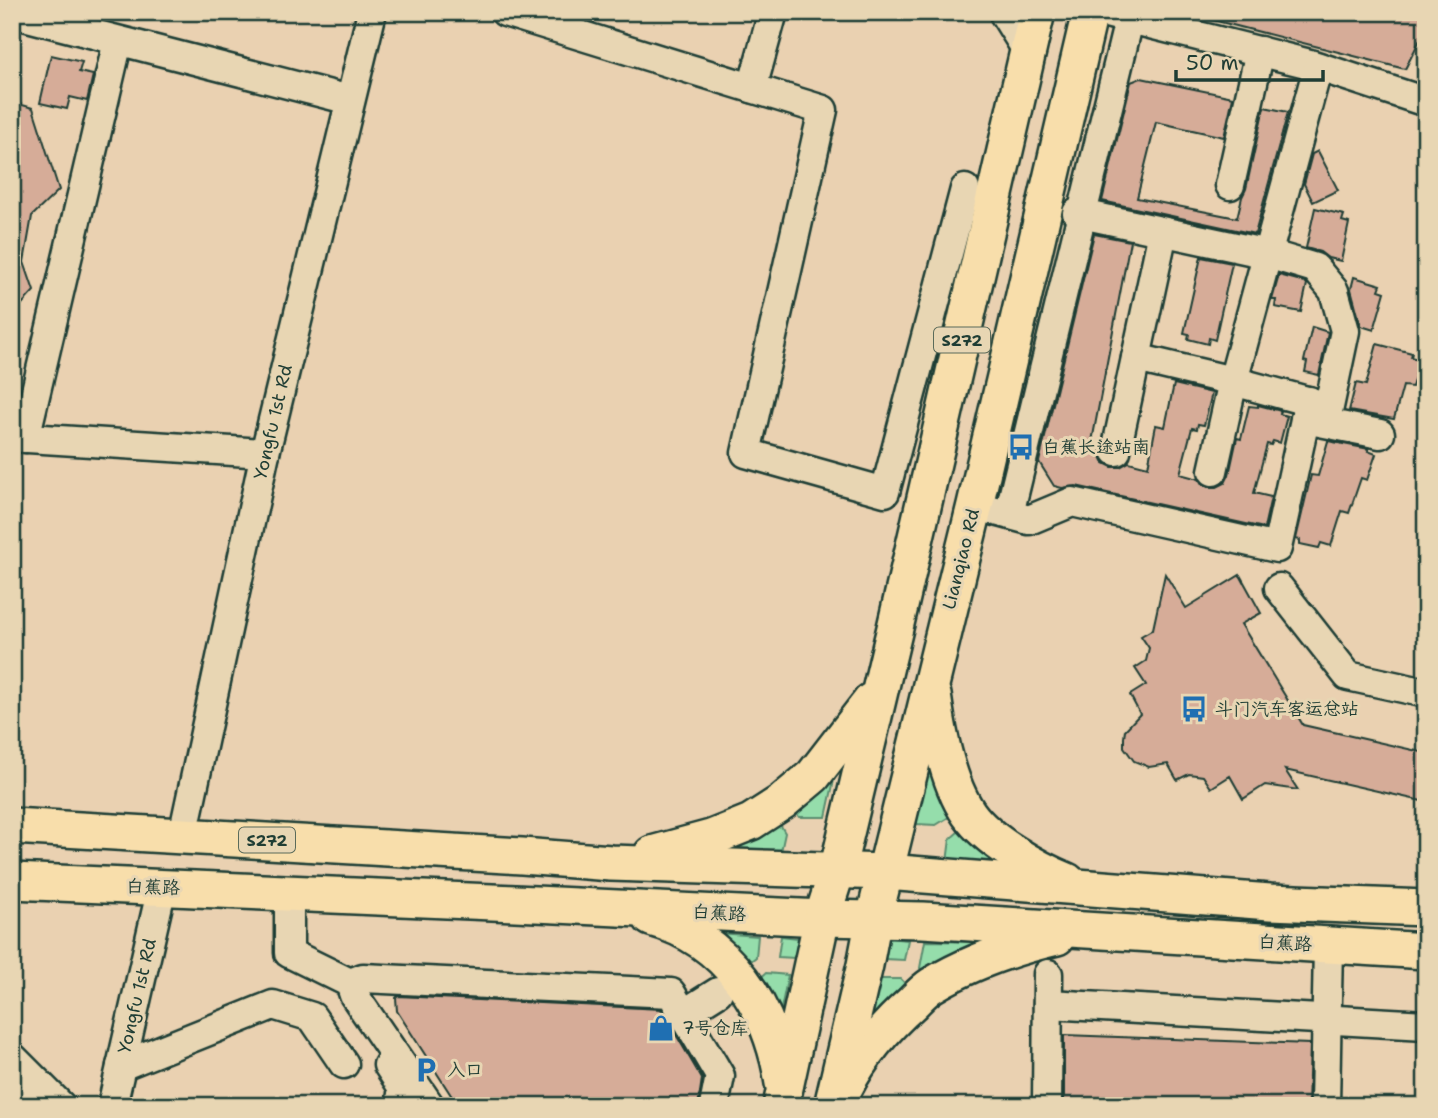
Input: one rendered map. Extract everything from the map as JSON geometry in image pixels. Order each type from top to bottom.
[{"type":"main road","name":"S272","points":[[822,918],[837,871],[895,628],[1037,12]]},
{"type":"main road","name":"Lianqiao Rd","points":[[834,1106],[874,918],[975,505],[1090,12]]},
{"type":"main road","points":[[895,628],[941,639]]},
{"type":"main road","points":[[932,680],[936,715],[944,748],[959,798],[969,814],[978,826],[1022,857],[1052,875],[1087,888]]},
{"type":"main road","points":[[611,863],[711,838],[761,816],[813,776],[880,690]]},
{"type":"main road","name":"S272","points":[[12,826],[611,863],[886,872]]},
{"type":"main road","points":[[515,903],[522,856]]},
{"type":"main road","points":[[886,872],[1270,902],[1426,908]]},
{"type":"main road","name":"白蕉路","points":[[12,881],[822,918],[874,918],[1426,951]]},
{"type":"main road","points":[[615,908],[661,920],[702,940],[739,976],[768,1024],[779,1057],[783,1099]]},
{"type":"main road","points":[[783,1099],[822,918]]},
{"type":"main road","points":[[834,1106],[875,1041],[930,987],[966,967],[1050,939],[1085,931]]},
{"type":"street","name":"Yongfu 1st Rd","points":[[183,835],[265,453],[372,12]]},
{"type":"street","points":[[505,12],[823,110],[746,453],[886,492],[965,189]]},
{"type":"street","points":[[752,88],[774,12]]},
{"type":"street","points":[[1003,12],[1028,52]]},
{"type":"street","points":[[1102,12],[1130,16],[1318,67],[1426,102]]},
{"type":"street","points":[[12,13],[350,100]]},
{"type":"street","points":[[1019,517],[1130,16]]},
{"type":"street","points":[[118,41],[19,437],[265,453]]},
{"type":"street","points":[[1230,185],[1260,51]]},
{"type":"street","points":[[1213,471],[1233,380],[1318,67]]},
{"type":"street","points":[[1077,213],[1268,254],[1315,268],[1334,291],[1345,331],[1329,407],[1307,410]]},
{"type":"street","points":[[1116,451],[1163,232]]},
{"type":"street","points":[[1136,358],[1233,380],[1307,410],[1380,434]]},
{"type":"street","points":[[975,505],[1019,517],[1072,502],[1277,548],[1307,410]]},
{"type":"street","points":[[1279,588],[1348,676],[1426,693]]},
{"type":"street","name":"Yongfu 1st Rd","points":[[112,1106],[162,887]]},
{"type":"street","points":[[289,893],[289,953],[341,978],[671,993],[720,1076],[714,1106]]},
{"type":"street","points":[[1325,1106],[1328,945]]},
{"type":"street","points":[[1047,1106],[1048,974]]},
{"type":"street","points":[[341,978],[337,990],[403,1088],[400,1106]]},
{"type":"street","points":[[341,978],[430,1106]]},
{"type":"street","points":[[683,1014],[718,992]]},
{"type":"street","points":[[1048,1004],[1426,1025]]},
{"type":"street","points":[[121,1066],[273,1005],[312,1017],[344,1064]]},
{"type":"street","points":[[12,1057],[61,1106]]},
{"type":"street","points":[[12,1099],[52,1106]]},
{"type":"green space","points":[[930,764],[957,812],[936,825],[916,824]]},
{"type":"green space","points":[[837,766],[826,817],[799,817],[792,807]]},
{"type":"green space","points":[[777,819],[785,833],[780,856],[713,854]]},
{"type":"green space","points":[[967,824],[1009,862],[947,862],[950,839]]},
{"type":"green space","points":[[705,932],[758,936],[756,957],[742,968]]},
{"type":"green space","points":[[781,936],[798,938],[795,958],[778,957]]},
{"type":"green space","points":[[888,938],[908,940],[904,960],[884,959]]},
{"type":"green space","points":[[925,941],[995,942],[929,980],[920,968]]},
{"type":"green space","points":[[766,973],[788,975],[778,1024],[753,984]]},
{"type":"green space","points":[[880,979],[901,979],[912,991],[866,1032]]},
{"type":"building","points":[[1206,12],[1426,12],[1426,28],[1405,69],[1205,18]]},
{"type":"building","points":[[51,55],[82,62],[79,72],[93,75],[87,101],[70,97],[67,109],[40,103]]},
{"type":"building","points":[[1141,78],[1233,97],[1224,137],[1156,122],[1137,198],[1237,218],[1264,107],[1288,112],[1255,234],[1102,201],[1131,82]]},
{"type":"building","points":[[12,102],[33,108],[59,190],[32,216],[24,262],[34,291],[12,315]]},
{"type":"building","points":[[1318,151],[1338,190],[1313,202],[1304,184],[1312,154]]},
{"type":"building","points":[[1315,208],[1344,215],[1342,221],[1349,223],[1341,261],[1306,248]]},
{"type":"building","points":[[1094,234],[1130,241],[1090,452],[1100,454],[1104,463],[1112,467],[1120,467],[1129,462],[1148,467],[1156,425],[1165,427],[1174,384],[1212,393],[1204,425],[1198,424],[1197,429],[1192,428],[1180,474],[1199,479],[1209,487],[1217,487],[1225,483],[1229,475],[1237,438],[1241,439],[1249,406],[1258,405],[1281,411],[1280,414],[1287,416],[1280,443],[1273,441],[1271,445],[1267,444],[1254,493],[1271,497],[1264,528],[1076,486],[1054,486],[1039,462]]},
{"type":"building","points":[[1201,257],[1232,263],[1215,340],[1209,338],[1208,344],[1188,339],[1189,334],[1184,333]]},
{"type":"building","points":[[1279,275],[1307,284],[1301,312],[1275,307],[1276,300],[1272,300]]},
{"type":"building","points":[[1354,277],[1381,285],[1379,290],[1385,292],[1374,330],[1361,326],[1351,289]]},
{"type":"building","points":[[1312,327],[1328,332],[1319,375],[1305,372],[1307,362],[1304,361]]},
{"type":"building","points":[[1377,344],[1412,353],[1411,357],[1420,360],[1412,387],[1403,386],[1394,419],[1349,411],[1356,383],[1366,385]]},
{"type":"building","points":[[1328,441],[1369,449],[1368,451],[1376,454],[1367,480],[1361,478],[1349,513],[1342,511],[1331,546],[1321,543],[1319,548],[1300,544],[1300,540],[1296,539],[1311,475],[1318,476]]},
{"type":"building","points":[[1165,574],[1186,608],[1240,575],[1261,613],[1241,624],[1303,725],[1426,753],[1426,802],[1285,770],[1298,790],[1265,785],[1243,799],[1230,776],[1211,788],[1203,776],[1189,774],[1177,780],[1168,764],[1149,767],[1134,761],[1124,747],[1125,730],[1140,714],[1130,695],[1146,685],[1135,668],[1146,661],[1149,648],[1141,636],[1153,629]]},
{"type":"building","points":[[398,996],[661,1009],[702,1079],[698,1106],[458,1106],[397,1011]]},
{"type":"building","points":[[1064,1035],[1310,1044],[1308,1106],[1064,1106]]},
{"type":"place","name":"白蕉长途站南","points":[[1021,447]]},
{"type":"place","name":"斗门汽车客运总站","points":[[1194,709]]},
{"type":"place","name":"7号仓库","points":[[661,1028]]},
{"type":"place","name":"入口","points":[[426,1070]]}]
